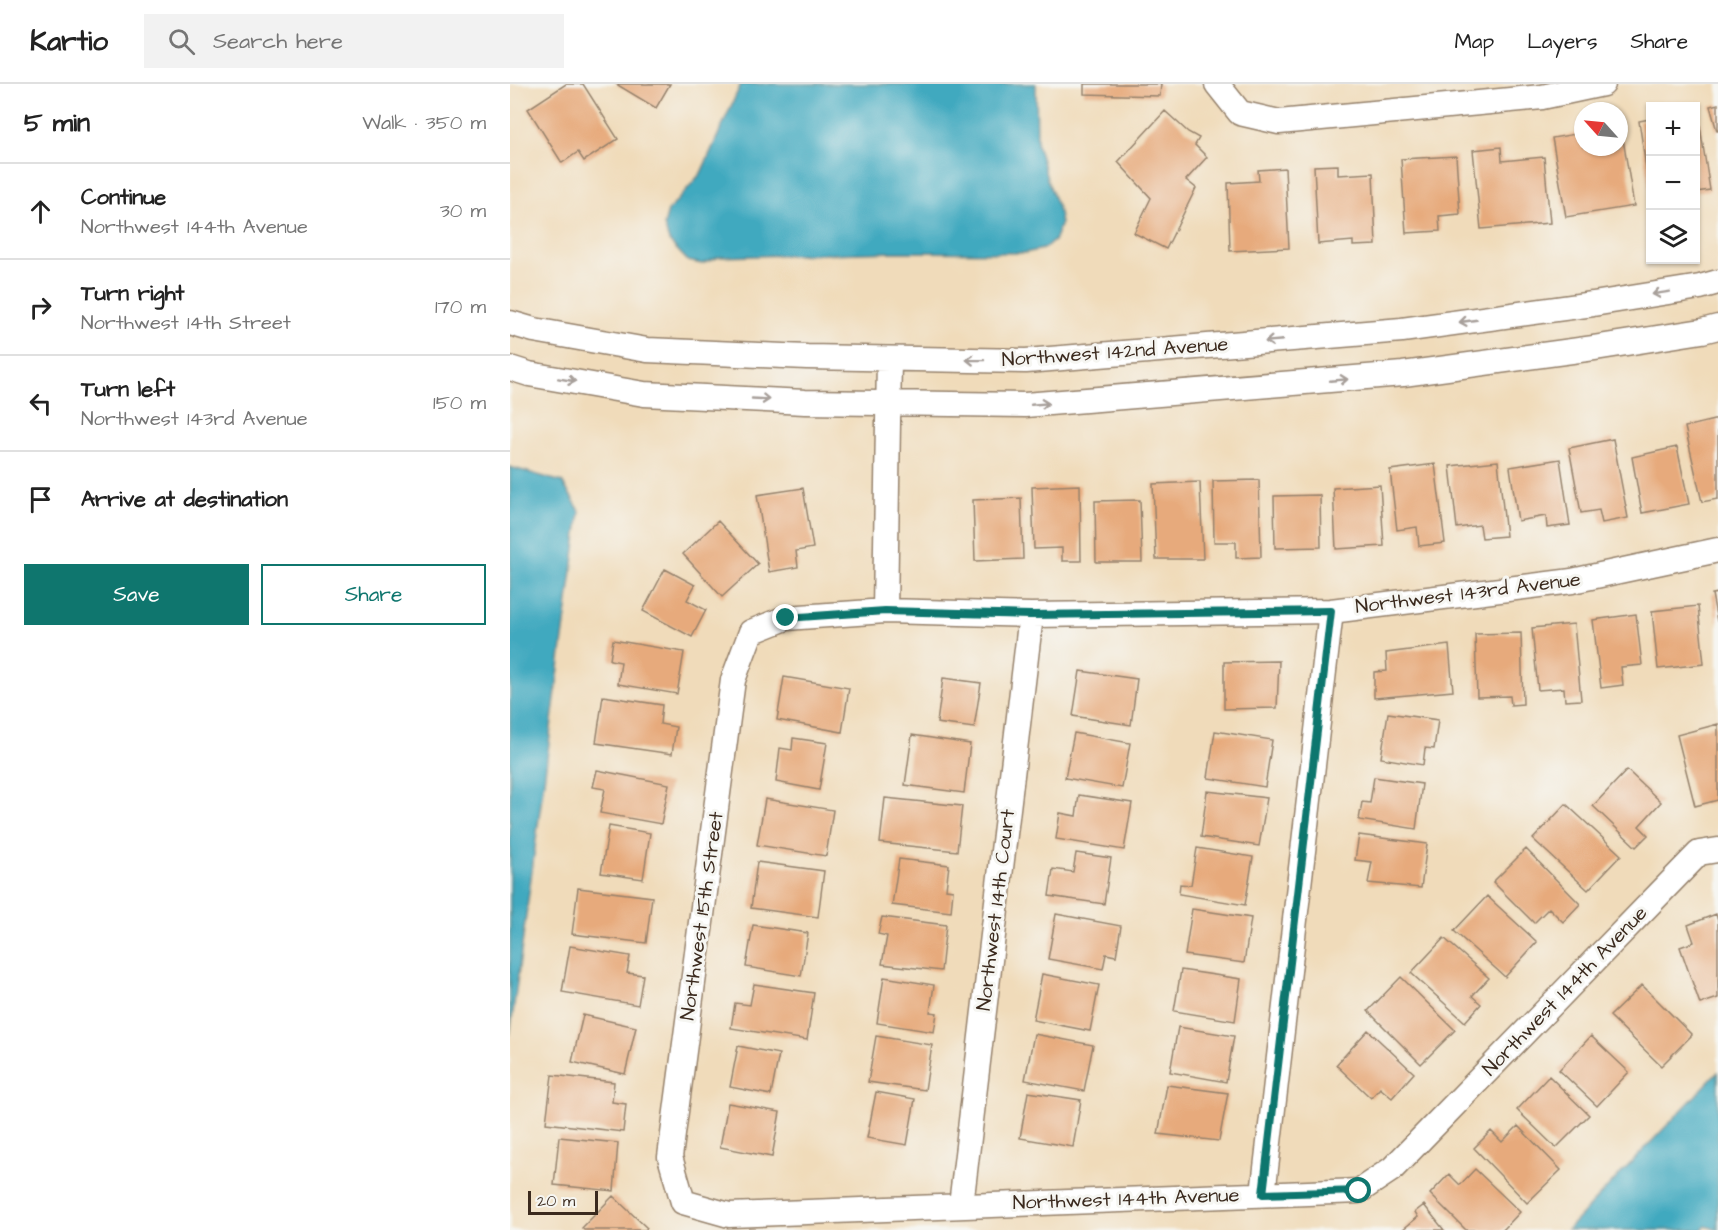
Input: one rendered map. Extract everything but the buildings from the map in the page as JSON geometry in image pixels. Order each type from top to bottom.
[{"type":"street","points":[[1217,84],[1240,113],[1280,122],[1542,97],[1603,84]]},
{"type":"street","name":"Northwest 142nd Avenue","points":[[510,323],[534,330],[647,350],[807,357],[1026,361],[1402,330],[1603,303],[1718,282]]},
{"type":"street","points":[[510,368],[529,374],[644,394],[805,402],[1026,405],[1403,374],[1594,348],[1718,327]]},
{"type":"street","points":[[885,611],[889,359]]},
{"type":"street","name":"Northwest 143rd Avenue","points":[[751,632],[786,618],[885,611],[1031,615],[1331,611],[1572,581],[1718,550]]},
{"type":"street","points":[[1263,1194],[1331,611]]},
{"type":"street","name":"Northwest 14th Court","points":[[961,1205],[1031,615]]},
{"type":"street","name":"Northwest 15th Street","points":[[683,1202],[670,1157],[733,680],[751,632]]},
{"type":"street","name":"Northwest 144th Avenue","points":[[683,1202],[729,1215],[1359,1191],[1392,1169],[1699,853],[1718,850]]},
{"type":"water","points":[[741,84],[1036,84],[1037,144],[1061,223],[1054,241],[1043,249],[1025,253],[897,252],[719,257],[702,264],[688,261],[669,241],[664,225],[668,211],[701,173]]},
{"type":"water","points":[[510,467],[562,482],[580,511],[510,1035]]},
{"type":"water","points":[[1718,1072],[1718,1230],[1706,1226],[1702,1230],[1567,1230]]},
{"type":"route","points":[[786,618],[885,611],[1031,615],[1331,611],[1263,1194],[1359,1191]]}]
